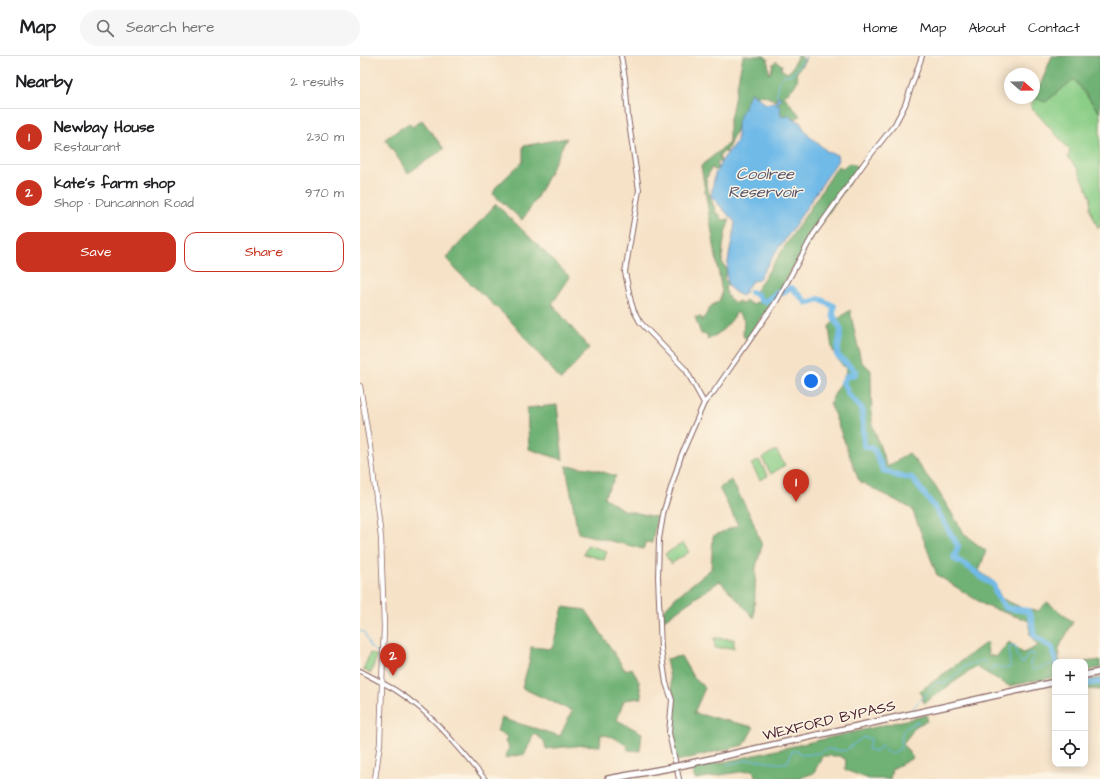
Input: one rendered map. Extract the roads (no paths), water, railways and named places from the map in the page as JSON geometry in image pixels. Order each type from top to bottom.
[{"type":"highway","points":[[1088,674],[1100,672]]},
{"type":"highway","name":"WEXFORD BYPASS","points":[[608,779],[683,765],[1052,683]]},
{"type":"main road","points":[[360,386],[370,447],[381,538],[384,627],[380,743],[375,779]]},
{"type":"street","points":[[621,56],[639,190],[625,272],[631,302],[634,312],[640,322],[686,370],[704,403]]},
{"type":"street","points":[[679,779],[669,733],[672,700],[666,683],[661,649],[658,583],[659,539],[664,510],[677,470],[692,429],[704,403],[713,393],[776,302],[813,235],[865,162],[895,124],[905,105],[922,56]]},
{"type":"street","points":[[360,671],[397,690],[429,715],[444,730],[484,779]]},
{"type":"water","name":"Coolree Reservoir","points":[[751,92],[766,104],[777,101],[777,96],[780,96],[781,100],[776,105],[780,106],[781,116],[789,115],[793,120],[796,119],[799,121],[808,135],[828,152],[837,155],[838,160],[781,246],[779,245],[758,280],[752,281],[745,293],[741,296],[731,289],[727,281],[735,222],[711,196],[715,174],[721,162],[737,142],[737,123]]},
{"type":"waterway","points":[[777,96],[780,79],[784,75],[793,74],[806,56]]},
{"type":"waterway","points":[[783,293],[789,288],[792,288],[807,303],[819,299],[834,306],[833,315],[841,330],[837,355],[856,372],[854,375],[848,375],[843,382],[849,395],[862,409],[864,446],[874,449],[883,470],[898,476],[912,478],[936,509],[958,546],[954,558],[993,584],[997,596],[1006,608],[1028,611],[1031,617],[1034,636],[1052,648],[1055,659]]},
{"type":"waterway","points":[[746,289],[751,292]]},
{"type":"waterway","points":[[751,292],[758,295],[760,300],[766,301],[780,291]]},
{"type":"waterway","points":[[360,631],[364,632],[370,647],[382,656]]},
{"type":"waterway","points":[[911,710],[937,682],[946,683],[965,666],[983,660],[990,670],[993,670],[995,665],[1001,668],[1010,668],[1009,648],[1012,645],[1015,645],[1016,654],[1022,664],[1029,653],[1034,654],[1030,664],[1033,670],[1052,664]]},
{"type":"waterway","points":[[1088,684],[1100,682]]},
{"type":"waterway","points":[[727,764],[749,760],[783,763],[788,762],[792,751],[797,751],[803,755],[819,753],[827,749],[845,751],[863,737],[871,739],[868,749],[877,752],[881,745],[885,751],[891,754],[901,748],[902,734],[905,728],[918,722]]},
{"type":"place","name":"Newbay House","points":[[796,502]]},
{"type":"place","name":"kate's farm shop","points":[[393,676]]}]
